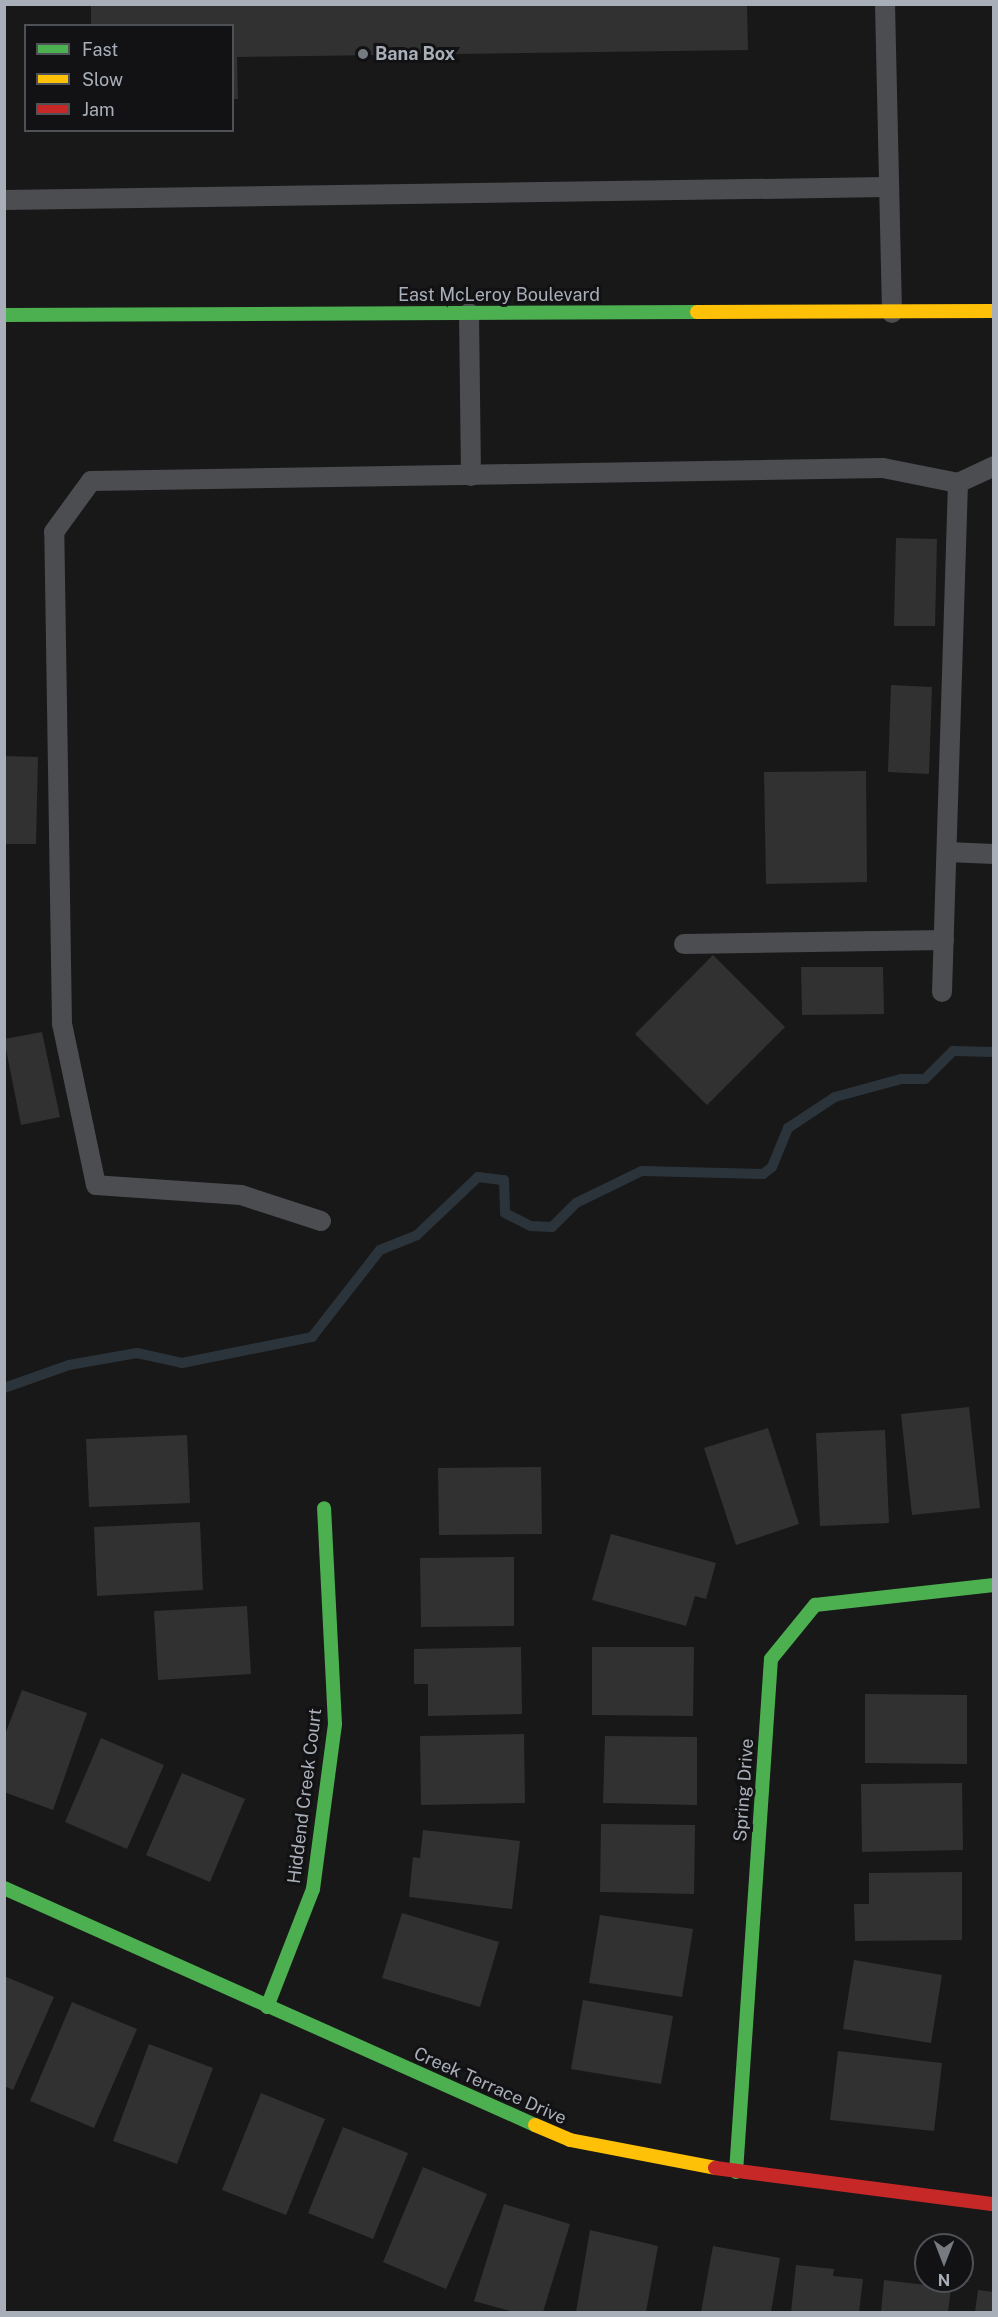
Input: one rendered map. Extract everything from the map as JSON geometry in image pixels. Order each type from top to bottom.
[{"type":"street","name":"East McLeroy Boulevard","points":[[4,315],[993,311]]},
{"type":"street","name":"Hiddend Creek Court","points":[[267,2007],[313,1889],[335,1724],[324,1508]]},
{"type":"street","name":"Spring Drive","points":[[736,2172],[771,1659],[815,1605],[993,1585]]},
{"type":"street","name":"Creek Terrace Drive","points":[[4,1888],[570,2140],[736,2172],[993,2204]]},
{"type":"lane","points":[[885,4],[887,188],[892,313]]},
{"type":"lane","points":[[4,200],[887,188]]},
{"type":"lane","points":[[470,313],[471,476]]},
{"type":"lane","points":[[321,1221],[241,1195],[96,1185],[62,1024],[54,532],[91,481],[883,468],[958,483],[993,466]]},
{"type":"lane","points":[[942,992],[958,483]]},
{"type":"lane","points":[[947,852],[993,854]]},
{"type":"lane","points":[[684,944],[944,940]]},
{"type":"building","name":"Bana Box","points":[[91,4],[747,4],[748,50],[237,57],[238,99],[234,99],[234,24],[91,24]]},
{"type":"building","points":[[896,538],[937,539],[935,626],[894,626]]},
{"type":"building","points":[[891,685],[932,687],[929,774],[888,772]]},
{"type":"building","points":[[5,756],[38,757],[36,844],[5,844]]},
{"type":"building","points":[[866,771],[867,882],[766,884],[764,772]]},
{"type":"building","points":[[713,955],[785,1027],[707,1105],[635,1034]]},
{"type":"building","points":[[801,967],[883,967],[884,1014],[802,1015]]},
{"type":"building","points":[[42,1032],[60,1117],[21,1125],[4,1039]]},
{"type":"building","points":[[969,1407],[980,1508],[912,1515],[901,1414]]},
{"type":"building","points":[[768,1428],[799,1524],[736,1545],[704,1448]]},
{"type":"building","points":[[885,1430],[889,1523],[820,1526],[816,1433]]},
{"type":"building","points":[[187,1435],[190,1503],[89,1507],[86,1439]]},
{"type":"building","points":[[541,1467],[542,1534],[439,1535],[438,1468]]},
{"type":"building","points":[[200,1522],[203,1590],[97,1596],[94,1527]]},
{"type":"building","points":[[611,1534],[716,1563],[706,1599],[695,1596],[686,1626],[592,1600]]},
{"type":"building","points":[[514,1557],[514,1626],[421,1627],[420,1558]]},
{"type":"building","points":[[247,1606],[251,1674],[158,1680],[154,1611]]},
{"type":"building","points":[[521,1647],[522,1714],[428,1716],[428,1684],[414,1684],[414,1649]]},
{"type":"building","points":[[592,1647],[694,1647],[693,1716],[592,1715]]},
{"type":"building","points":[[22,1690],[87,1713],[53,1810],[4,1792],[4,1737]]},
{"type":"building","points":[[865,1694],[967,1695],[967,1764],[865,1763]]},
{"type":"building","points":[[524,1734],[525,1803],[421,1805],[420,1736]]},
{"type":"building","points":[[605,1736],[697,1737],[697,1805],[603,1803]]},
{"type":"building","points":[[101,1738],[164,1765],[127,1849],[65,1822]]},
{"type":"building","points":[[182,1773],[245,1799],[210,1882],[146,1855]]},
{"type":"building","points":[[962,1783],[963,1850],[862,1852],[861,1784]]},
{"type":"building","points":[[601,1824],[695,1825],[694,1894],[600,1892]]},
{"type":"building","points":[[423,1830],[520,1841],[512,1909],[409,1897],[413,1857],[420,1858]]},
{"type":"building","points":[[962,1872],[962,1940],[855,1941],[854,1904],[869,1904],[869,1873]]},
{"type":"building","points":[[402,1913],[499,1942],[480,2007],[382,1978]]},
{"type":"building","points":[[600,1915],[693,1929],[682,1997],[589,1983]]},
{"type":"building","points":[[854,1960],[942,1975],[931,2043],[843,2029]]},
{"type":"building","points":[[4,1976],[54,1997],[13,2090],[4,2086]]},
{"type":"building","points":[[583,2000],[673,2016],[661,2084],[571,2069]]},
{"type":"building","points":[[72,2002],[137,2029],[94,2128],[30,2101]]},
{"type":"building","points":[[149,2044],[213,2068],[177,2164],[113,2141]]},
{"type":"building","points":[[838,2051],[942,2063],[934,2131],[830,2120]]},
{"type":"building","points":[[261,2093],[325,2119],[286,2215],[222,2190]]},
{"type":"building","points":[[343,2127],[408,2153],[373,2239],[308,2213]]},
{"type":"building","points":[[423,2167],[487,2194],[446,2289],[383,2262]]},
{"type":"building","points":[[504,2204],[570,2224],[543,2312],[514,2312],[474,2301]]},
{"type":"building","points":[[590,2230],[658,2246],[646,2312],[576,2312]]},
{"type":"building","points":[[713,2246],[780,2258],[771,2312],[701,2312]]},
{"type":"building","points":[[796,2265],[834,2269],[833,2276],[863,2279],[859,2312],[791,2312]]},
{"type":"building","points":[[884,2280],[914,2284],[914,2293],[950,2293],[948,2312],[881,2312]]},
{"type":"building","points":[[978,2290],[994,2292],[994,2312],[975,2312]]},
{"type":"waterway","points":[[4,1388],[69,1365],[137,1353],[182,1363],[312,1337],[380,1250],[417,1235],[478,1177],[504,1180],[505,1213],[531,1226],[552,1227],[576,1203],[642,1171],[763,1174],[772,1167],[788,1128],[835,1097],[901,1079],[925,1079],[953,1051],[994,1052]]},
{"type":"traffic: fast","points":[[4,315],[697,312]]},
{"type":"traffic: fast","points":[[267,2007],[313,1889],[335,1724],[324,1508]]},
{"type":"traffic: fast","points":[[736,2172],[771,1659],[815,1605],[994,1585]]},
{"type":"traffic: fast","points":[[4,1888],[535,2125]]},
{"type":"traffic: slow","points":[[697,312],[994,311]]},
{"type":"traffic: slow","points":[[535,2125],[570,2140],[715,2168]]},
{"type":"traffic: jam","points":[[715,2168],[994,2204]]},
{"type":"place","name":"Bana Box","points":[[363,54]]}]
